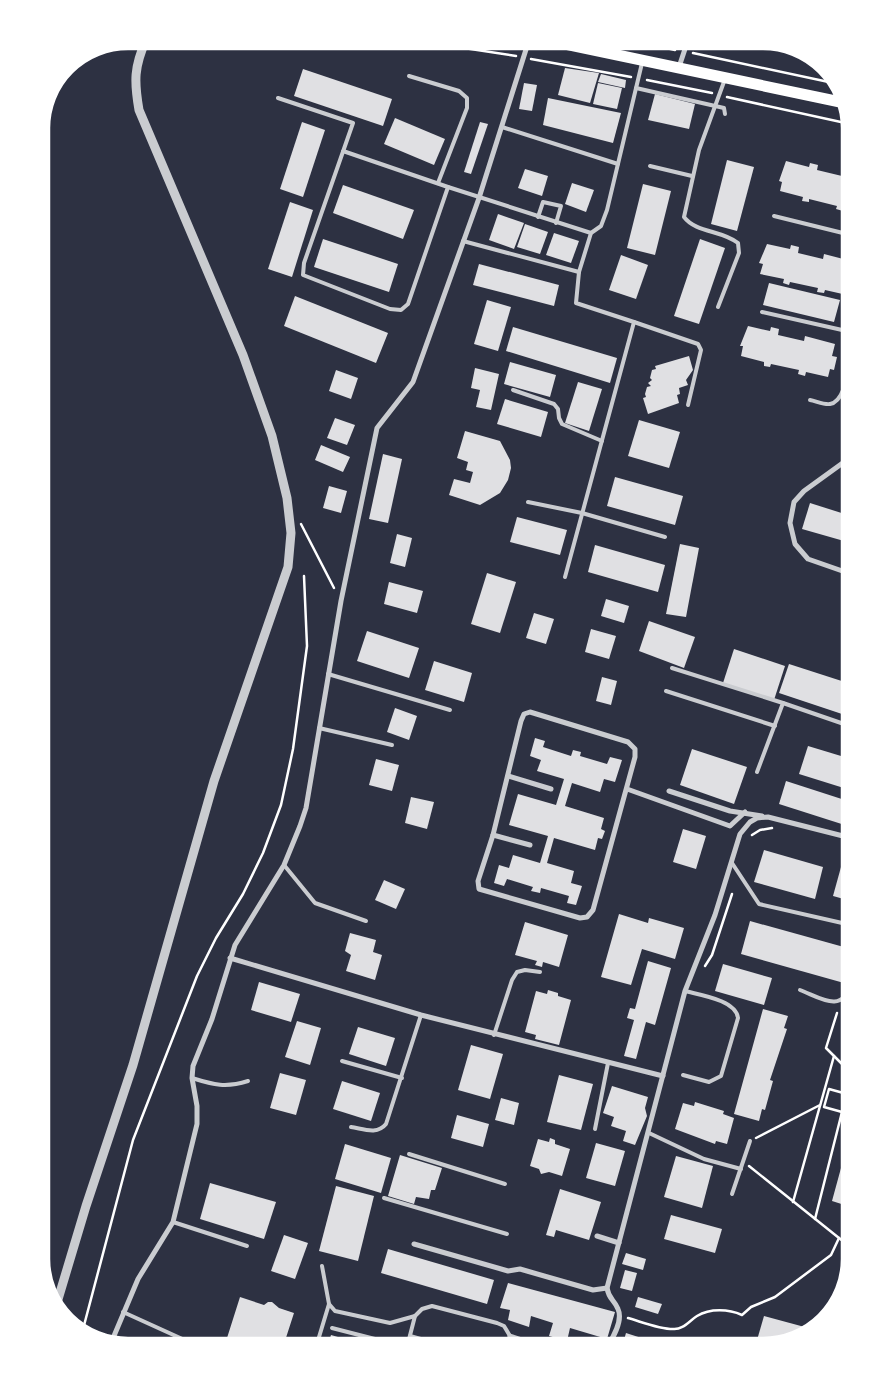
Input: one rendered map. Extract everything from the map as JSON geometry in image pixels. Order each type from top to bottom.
[{"type":"main road","points":[[590,49],[837,101]]},
{"type":"street","points":[[59,1297],[86,1206],[133,1065],[214,781],[288,567],[291,534],[288,498],[272,436],[244,355],[139,110],[134,83],[137,58],[142,49]]},
{"type":"street","points":[[113,1337],[138,1279],[172,1222],[197,1124],[197,1106],[192,1078],[195,1060],[212,1018],[230,958],[235,946],[284,865],[306,808],[328,674],[377,428],[413,382],[479,198],[526,49]]},
{"type":"street","points":[[679,67],[685,49]]},
{"type":"street","points":[[842,464],[804,491],[794,502],[790,524],[795,544],[808,559],[842,571]]},
{"type":"street","points":[[530,712],[628,742],[635,749],[635,757],[627,789],[593,910],[587,917],[580,918],[479,889],[478,881],[493,835],[508,776],[521,721],[524,714],[530,712]]},
{"type":"street","points":[[508,776],[551,789]]},
{"type":"street","points":[[627,789],[730,826],[745,812]]},
{"type":"street","points":[[669,791],[730,812],[745,812],[842,836]]},
{"type":"street","points":[[613,1338],[619,1316],[618,1309],[609,1298],[607,1288],[685,991],[716,915],[740,834],[745,827],[757,818],[768,817]]},
{"type":"street","points":[[493,835],[530,845]]},
{"type":"street","points":[[230,958],[494,1035],[663,1076]]},
{"type":"street","points":[[597,1236],[619,1243]]},
{"type":"street","points":[[414,1244],[508,1271],[520,1269],[593,1290],[607,1288]]},
{"type":"street","points":[[510,1336],[516,1338]]},
{"type":"lane","points":[[643,60],[601,226],[591,233],[579,272],[576,303],[698,344],[701,350],[688,405]]},
{"type":"lane","points":[[409,76],[459,91],[466,98],[467,108],[438,183]]},
{"type":"lane","points":[[718,307],[739,253],[738,243],[732,238],[689,224],[684,217],[692,176],[726,77]]},
{"type":"lane","points":[[636,88],[724,108],[725,114]]},
{"type":"lane","points":[[278,98],[353,123],[304,263],[303,275],[390,309],[401,310],[408,304],[448,187]]},
{"type":"lane","points":[[502,127],[618,164]]},
{"type":"lane","points":[[343,151],[479,198],[591,233]]},
{"type":"lane","points":[[650,166],[692,176]]},
{"type":"lane","points":[[538,217],[543,202],[561,206],[556,222]]},
{"type":"lane","points":[[774,216],[842,233]]},
{"type":"lane","points":[[464,241],[579,272]]},
{"type":"lane","points":[[762,312],[842,330]]},
{"type":"lane","points":[[565,577],[634,322]]},
{"type":"lane","points":[[513,390],[554,404],[558,409],[562,424],[602,442]]},
{"type":"lane","points":[[810,400],[830,404],[837,402],[842,392]]},
{"type":"lane","points":[[528,502],[582,513],[666,537]]},
{"type":"lane","points":[[672,668],[842,723]]},
{"type":"lane","points":[[328,674],[450,710]]},
{"type":"lane","points":[[666,691],[775,726]]},
{"type":"lane","points":[[757,772],[783,703]]},
{"type":"lane","points":[[319,728],[392,745]]},
{"type":"lane","points":[[732,863],[759,904],[842,923]]},
{"type":"lane","points":[[284,865],[315,903],[366,921]]},
{"type":"lane","points":[[494,1035],[512,980],[517,972],[525,970],[540,972]]},
{"type":"lane","points":[[800,990],[831,1002],[842,1000]]},
{"type":"lane","points":[[683,1075],[709,1082],[721,1076],[738,1018],[732,1006],[685,991]]},
{"type":"lane","points":[[351,1127],[375,1132],[382,1129],[386,1124],[421,1015]]},
{"type":"lane","points":[[342,1061],[402,1078]]},
{"type":"lane","points":[[595,1129],[608,1063]]},
{"type":"lane","points":[[192,1078],[213,1085],[233,1086],[248,1081]]},
{"type":"lane","points":[[649,1133],[704,1159],[741,1169]]},
{"type":"lane","points":[[732,1194],[750,1141]]},
{"type":"lane","points":[[409,1154],[505,1184]]},
{"type":"lane","points":[[384,1198],[507,1234]]},
{"type":"lane","points":[[172,1222],[247,1246]]},
{"type":"lane","points":[[319,1338],[329,1304],[322,1266]]},
{"type":"lane","points":[[329,1304],[335,1311],[390,1323],[415,1316],[422,1310],[432,1306],[497,1323],[504,1326],[510,1336]]},
{"type":"lane","points":[[123,1312],[180,1338]]},
{"type":"lane","points":[[415,1316],[410,1336],[417,1338]]},
{"type":"lane","points":[[332,1328],[371,1338]]},
{"type":"path","points":[[670,49],[827,82]]},
{"type":"path","points":[[288,498],[342,601]]},
{"type":"path","points":[[84,1325],[133,1140],[197,976],[216,938],[243,894],[263,853],[281,805],[293,749],[308,646],[304,576]]},
{"type":"path","points":[[837,1013],[826,1048],[842,1064]]},
{"type":"path","points":[[793,1202],[834,1056]]},
{"type":"path","points":[[815,1219],[842,1112],[824,1108],[829,1089],[842,1093]]},
{"type":"path","points":[[822,1096],[827,1098]]},
{"type":"path","points":[[750,1141],[820,1105]]},
{"type":"path","points":[[743,1161],[842,1240]]},
{"type":"path","points":[[619,1316],[674,1329],[683,1327],[705,1313],[722,1310],[742,1315],[751,1307],[775,1297],[831,1255],[839,1238]]},
{"type":"building","points":[[565,68],[599,73],[590,103],[558,95]]},
{"type":"building","points":[[303,69],[392,99],[383,126],[294,96]]},
{"type":"building","points":[[601,74],[626,80],[625,88],[598,82]]},
{"type":"building","points":[[524,83],[537,85],[532,111],[519,109]]},
{"type":"building","points":[[598,83],[622,88],[617,109],[593,104]]},
{"type":"building","points":[[655,94],[695,104],[689,129],[648,120]]},
{"type":"building","points":[[548,98],[621,113],[613,143],[543,125]]},
{"type":"building","points":[[395,118],[445,139],[434,165],[384,144]]},
{"type":"building","points":[[302,122],[325,130],[303,197],[280,189]]},
{"type":"building","points":[[480,122],[488,124],[471,174],[464,172]]},
{"type":"building","points":[[727,160],[754,167],[737,231],[711,224]]},
{"type":"building","points":[[786,161],[809,167],[810,163],[818,165],[817,170],[842,176],[842,211],[836,209],[837,206],[809,199],[809,202],[802,201],[803,197],[780,191],[782,182],[779,181]]},
{"type":"building","points":[[525,169],[548,176],[542,196],[518,188]]},
{"type":"building","points":[[572,183],[594,190],[586,212],[565,204]]},
{"type":"building","points":[[643,184],[671,191],[655,255],[627,248]]},
{"type":"building","points":[[343,185],[414,210],[403,239],[333,213]]},
{"type":"building","points":[[290,202],[313,210],[292,277],[268,269]]},
{"type":"building","points":[[498,214],[524,223],[514,249],[489,240]]},
{"type":"building","points":[[525,224],[548,232],[540,254],[517,247]]},
{"type":"building","points":[[554,233],[579,241],[571,263],[546,255]]},
{"type":"building","points":[[323,239],[398,264],[389,292],[314,267]]},
{"type":"building","points":[[700,239],[725,248],[699,324],[674,316]]},
{"type":"building","points":[[767,244],[790,249],[791,245],[799,247],[798,253],[823,259],[824,254],[842,259],[842,294],[825,290],[824,293],[817,292],[818,288],[790,282],[789,285],[783,283],[784,279],[760,274],[763,264],[759,263]]},
{"type":"building","points":[[621,255],[648,265],[636,299],[609,290]]},
{"type":"building","points":[[479,264],[559,285],[554,306],[473,285]]},
{"type":"building","points":[[769,283],[840,300],[834,322],[763,305]]},
{"type":"building","points":[[295,296],[388,333],[376,363],[284,326]]},
{"type":"building","points":[[487,300],[511,307],[498,351],[474,344]]},
{"type":"building","points":[[748,326],[770,331],[771,327],[779,329],[778,335],[804,341],[805,336],[835,344],[832,356],[837,357],[834,370],[830,369],[828,377],[806,372],[805,376],[798,374],[799,370],[771,364],[770,367],[764,366],[764,362],[741,356],[743,346],[740,346]]},
{"type":"building","points":[[513,327],[617,358],[610,383],[506,351]]},
{"type":"building","points":[[689,356],[693,370],[686,380],[688,385],[679,388],[680,394],[677,395],[679,403],[648,414],[643,398],[646,397],[647,387],[651,386],[648,383],[652,380],[650,378],[652,370],[656,369],[655,366]]},
{"type":"building","points":[[510,362],[556,375],[550,397],[504,384]]},
{"type":"building","points":[[475,368],[499,374],[491,410],[476,407],[480,390],[471,388]]},
{"type":"building","points":[[336,370],[358,378],[351,399],[329,391]]},
{"type":"building","points":[[578,382],[602,389],[589,431],[565,423]]},
{"type":"building","points":[[505,399],[548,412],[541,437],[497,424]]},
{"type":"building","points":[[335,418],[355,425],[347,445],[327,438]]},
{"type":"building","points":[[639,420],[680,432],[669,468],[628,456]]},
{"type":"building","points":[[465,431],[500,441],[510,460],[511,468],[508,480],[500,493],[480,505],[449,495],[454,479],[470,483],[473,472],[466,470],[468,462],[457,458]]},
{"type":"building","points":[[321,445],[350,457],[343,472],[315,460]]},
{"type":"building","points":[[383,454],[402,459],[388,523],[369,519]]},
{"type":"building","points":[[615,477],[683,496],[675,525],[607,506]]},
{"type":"building","points":[[329,486],[347,491],[341,513],[323,508]]},
{"type":"building","points":[[810,503],[842,513],[842,540],[802,529]]},
{"type":"building","points":[[517,517],[567,530],[560,555],[510,542]]},
{"type":"building","points":[[397,534],[412,538],[405,567],[390,563]]},
{"type":"building","points":[[680,544],[699,548],[686,617],[666,614]]},
{"type":"building","points":[[595,545],[665,565],[658,592],[588,572]]},
{"type":"building","points":[[487,573],[516,582],[500,633],[471,624]]},
{"type":"building","points":[[389,582],[423,591],[417,613],[384,604]]},
{"type":"building","points":[[606,599],[629,606],[624,623],[601,616]]},
{"type":"building","points":[[534,613],[554,619],[546,644],[526,638]]},
{"type":"building","points":[[649,621],[695,637],[684,668],[639,651]]},
{"type":"building","points":[[591,629],[616,636],[609,659],[585,652]]},
{"type":"building","points":[[367,631],[419,648],[409,678],[357,661]]},
{"type":"building","points":[[734,649],[785,666],[774,700],[723,683]]},
{"type":"building","points":[[434,661],[472,673],[464,702],[425,690]]},
{"type":"building","points":[[789,664],[842,681],[842,714],[779,693]]},
{"type":"building","points":[[602,677],[617,681],[611,705],[596,701]]},
{"type":"building","points":[[395,708],[417,716],[409,740],[387,732]]},
{"type":"building","points":[[535,738],[545,741],[543,747],[571,756],[573,750],[581,752],[580,756],[607,764],[610,757],[622,760],[615,782],[604,779],[600,792],[572,783],[565,806],[604,818],[601,829],[605,831],[602,839],[598,838],[595,850],[554,838],[547,863],[574,871],[571,883],[582,886],[576,905],[567,903],[569,896],[541,888],[540,893],[531,891],[533,887],[507,879],[504,886],[494,883],[499,865],[509,868],[513,855],[540,863],[548,836],[509,825],[518,794],[556,805],[564,779],[537,771],[541,760],[530,756]]},
{"type":"building","points":[[808,746],[842,756],[842,787],[799,774]]},
{"type":"building","points":[[692,749],[747,767],[734,804],[680,785]]},
{"type":"building","points":[[376,759],[399,765],[392,791],[369,785]]},
{"type":"building","points":[[786,781],[842,799],[842,824],[779,804]]},
{"type":"building","points":[[411,797],[434,802],[427,829],[405,823]]},
{"type":"building","points":[[683,829],[706,836],[696,869],[673,862]]},
{"type":"building","points":[[764,850],[823,867],[815,899],[754,882]]},
{"type":"building","points":[[841,867],[842,898],[833,896]]},
{"type":"building","points":[[384,880],[405,889],[396,909],[375,900]]},
{"type":"building","points":[[619,914],[648,923],[649,918],[684,928],[675,959],[642,949],[631,985],[601,977]]},
{"type":"building","points":[[750,921],[842,947],[842,982],[741,954]]},
{"type":"building","points":[[525,922],[568,935],[559,967],[543,962],[542,967],[535,965],[537,961],[515,955]]},
{"type":"building","points":[[350,933],[376,940],[373,952],[382,955],[375,980],[346,971],[351,955],[345,951]]},
{"type":"building","points":[[648,961],[671,968],[655,1025],[646,1022],[636,1059],[624,1056],[634,1020],[627,1018],[630,1008],[635,1009]]},
{"type":"building","points":[[723,964],[772,978],[764,1005],[715,991]]},
{"type":"building","points":[[259,982],[300,994],[291,1022],[251,1010]]},
{"type":"building","points":[[548,990],[558,993],[558,996],[571,1000],[559,1045],[535,1039],[536,1035],[525,1032],[536,991],[547,994]]},
{"type":"building","points":[[763,1009],[788,1016],[784,1028],[787,1029],[770,1080],[773,1081],[765,1110],[762,1109],[759,1121],[734,1114]]},
{"type":"building","points":[[297,1021],[321,1028],[310,1065],[285,1057]]},
{"type":"building","points":[[358,1027],[395,1038],[386,1066],[349,1054]]},
{"type":"building","points":[[471,1045],[503,1054],[490,1099],[458,1090]]},
{"type":"building","points":[[280,1073],[306,1080],[296,1115],[270,1108]]},
{"type":"building","points":[[559,1075],[593,1084],[581,1130],[547,1122]]},
{"type":"building","points":[[342,1081],[380,1093],[371,1121],[333,1109]]},
{"type":"building","points":[[612,1086],[648,1097],[645,1108],[647,1116],[635,1145],[623,1141],[626,1131],[611,1126],[614,1117],[603,1113]]},
{"type":"building","points":[[501,1098],[519,1103],[514,1125],[495,1120]]},
{"type":"building","points":[[695,1102],[724,1111],[723,1114],[734,1118],[727,1144],[716,1141],[715,1144],[675,1129],[683,1103],[694,1106]]},
{"type":"building","points":[[457,1115],[489,1124],[483,1147],[451,1138]]},
{"type":"building","points":[[550,1138],[555,1140],[555,1144],[570,1149],[562,1176],[549,1172],[541,1174],[539,1169],[530,1166],[538,1139],[549,1142]]},
{"type":"building","points":[[596,1143],[625,1151],[615,1186],[586,1178]]},
{"type":"building","points":[[345,1144],[391,1158],[381,1193],[335,1179]]},
{"type":"building","points":[[400,1155],[442,1168],[435,1190],[431,1190],[429,1199],[416,1197],[414,1204],[388,1196]]},
{"type":"building","points":[[676,1156],[713,1166],[702,1208],[664,1197]]},
{"type":"building","points":[[842,1164],[842,1204],[832,1201]]},
{"type":"building","points":[[210,1183],[276,1202],[264,1239],[200,1219]]},
{"type":"building","points":[[336,1186],[374,1196],[358,1261],[319,1251]]},
{"type":"building","points":[[560,1189],[601,1202],[589,1240],[556,1230],[554,1237],[546,1235]]},
{"type":"building","points":[[671,1215],[722,1229],[715,1253],[664,1239]]},
{"type":"building","points":[[284,1235],[308,1243],[295,1279],[271,1271]]},
{"type":"building","points":[[388,1249],[494,1280],[487,1304],[381,1273]]},
{"type":"building","points":[[626,1253],[646,1259],[643,1270],[622,1264]]},
{"type":"building","points":[[625,1270],[637,1273],[632,1291],[620,1288]]},
{"type":"building","points":[[508,1283],[615,1312],[607,1338],[570,1328],[568,1338],[556,1338],[549,1336],[553,1323],[531,1316],[529,1327],[508,1320],[510,1310],[500,1308]]},
{"type":"building","points":[[240,1297],[264,1305],[272,1302],[279,1308],[294,1313],[286,1338],[227,1338]]},
{"type":"building","points":[[638,1297],[662,1304],[658,1314],[635,1307]]},
{"type":"building","points":[[764,1316],[804,1327],[783,1336],[758,1338]]},
{"type":"building","points":[[626,1333],[641,1338],[625,1338]]},
{"type":"building","points":[[331,1335],[341,1338],[330,1338]]}]
